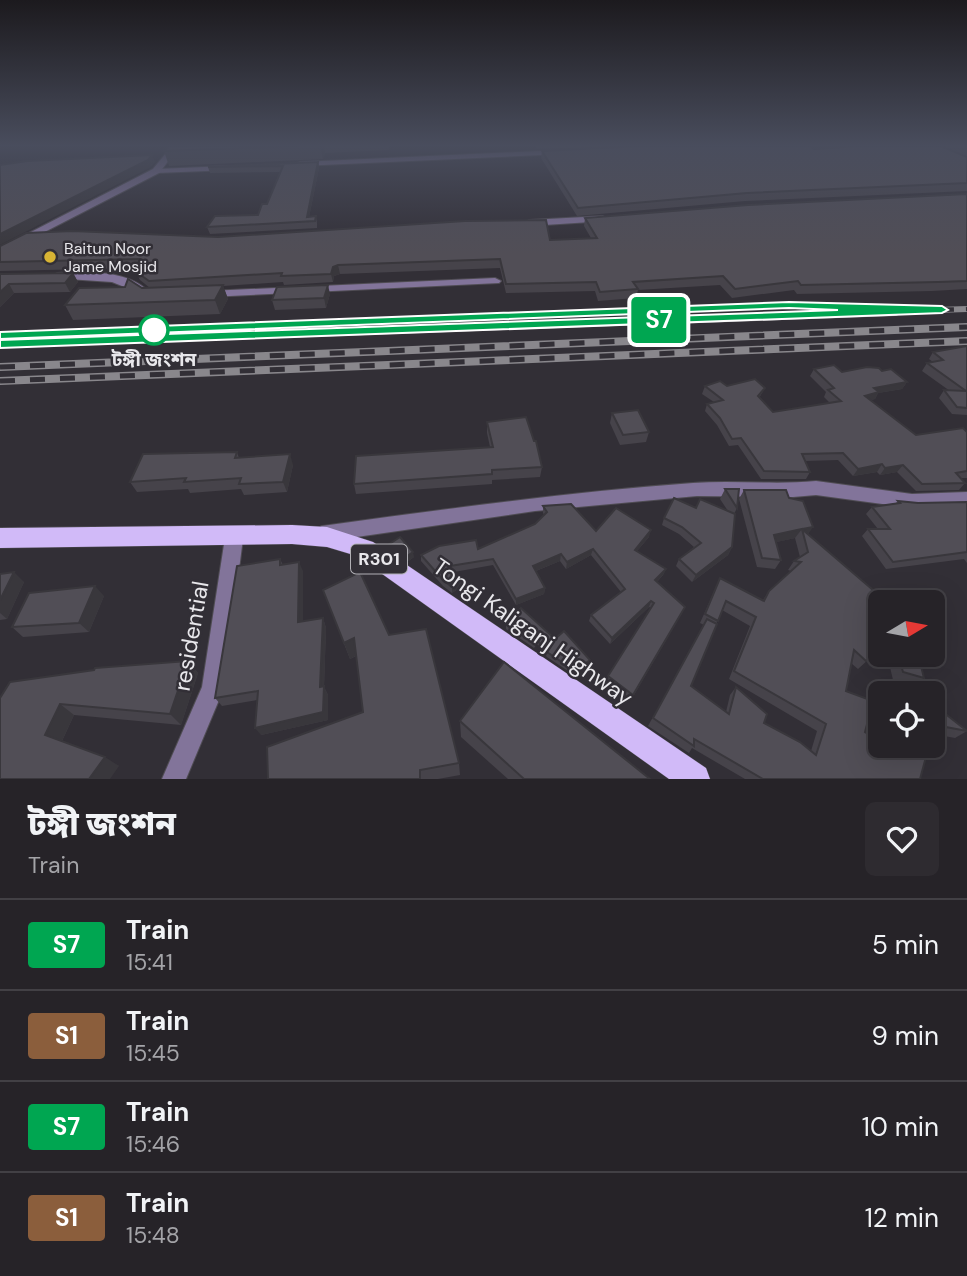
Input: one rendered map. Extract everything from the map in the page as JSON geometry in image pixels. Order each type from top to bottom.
[{"type":"main road","name":"R301","points":[[0,533],[40,537]]},
{"type":"main road","name":"Tongi Kaliganj Highway","points":[[0,538],[234,537],[295,533],[320,534],[365,549],[695,779]]},
{"type":"main road","name":"R301","points":[[0,544],[40,537]]},
{"type":"street","points":[[0,252],[134,182]]},
{"type":"street","points":[[518,223],[610,218]]},
{"type":"street","points":[[38,232],[64,234]]},
{"type":"street","points":[[46,276],[96,276],[131,282],[149,297]]},
{"type":"street","points":[[191,295],[495,281]]},
{"type":"street","points":[[320,534],[535,504],[696,489],[816,488],[912,501],[967,499]]},
{"type":"street","name":"residential","points":[[174,779],[213,688],[234,537]]},
{"type":"building","points":[[0,182],[103,182],[0,234]]},
{"type":"building","points":[[276,182],[314,182],[307,217],[316,216],[315,221],[207,227],[215,216],[258,215],[262,204],[267,204]]},
{"type":"building","points":[[562,182],[967,182],[747,193],[578,208]]},
{"type":"building","points":[[967,194],[967,281],[801,285],[798,281],[735,289],[723,276],[633,282],[638,289],[600,292],[596,282],[506,284],[500,259],[338,265],[333,267],[331,274],[281,276],[282,273],[149,281],[135,271],[140,259],[0,262],[0,246],[26,233],[72,231],[218,237],[465,221],[546,220],[550,240],[597,238],[585,218],[748,205]]},
{"type":"building","points":[[73,273],[65,283],[9,284],[0,292],[0,274]]},
{"type":"building","points":[[128,279],[142,288],[223,285],[215,300],[65,305],[79,288],[125,287]]},
{"type":"building","points":[[328,285],[324,298],[272,300],[277,287]]},
{"type":"building","points":[[967,346],[967,408],[957,407],[944,390],[966,391],[927,363],[943,360],[933,352]]},
{"type":"building","points":[[834,365],[842,372],[867,367],[879,368],[882,371],[891,369],[907,382],[874,388],[879,392],[865,396],[916,435],[963,428],[967,432],[967,471],[956,473],[965,483],[922,484],[903,465],[885,468],[882,464],[858,469],[843,453],[802,454],[810,472],[764,471],[741,438],[732,439],[720,418],[707,404],[723,400],[705,386],[720,381],[727,386],[755,379],[765,388],[758,396],[773,412],[841,401],[828,390],[834,388],[814,369]]},
{"type":"building","points":[[638,410],[649,432],[623,435],[612,413]]},
{"type":"building","points":[[526,417],[536,441],[542,467],[492,470],[492,474],[354,484],[356,456],[493,447],[487,422]]},
{"type":"building","points":[[237,452],[235,458],[290,454],[283,482],[239,484],[241,478],[184,482],[186,478],[130,482],[143,454]]},
{"type":"building","points":[[725,489],[739,489],[737,508]]},
{"type":"building","points":[[744,490],[786,490],[789,498],[803,501],[813,527],[774,535],[781,560],[762,558]]},
{"type":"building","points":[[674,498],[696,508],[700,499],[735,514],[732,547],[696,575],[679,559],[701,543],[682,527],[664,518]]},
{"type":"building","points":[[898,501],[967,502],[967,552],[893,562],[868,529],[890,529],[872,507],[900,503]]},
{"type":"building","points":[[571,504],[596,531],[616,508],[651,530],[635,550],[666,569],[655,580],[685,607],[633,695],[608,676],[654,603],[651,601],[612,638],[591,615],[625,589],[593,549],[567,562],[561,554],[533,566],[545,588],[516,599],[493,559],[450,566],[461,580],[452,587],[421,555],[439,546],[476,540],[478,549],[535,524],[547,512],[543,506]]},
{"type":"building","points":[[802,529],[873,590],[868,590],[868,659],[866,661],[854,650],[846,691],[868,699],[865,732],[868,734],[868,758],[926,758],[920,779],[763,779],[694,739],[694,746],[653,718],[707,619],[717,624],[691,686],[729,714],[736,687],[767,714],[764,723],[800,742],[816,755],[826,724],[734,671],[756,617],[726,601],[718,621],[705,614],[720,578],[764,601],[769,591],[801,562],[794,561],[808,552]]},
{"type":"building","points":[[400,537],[413,552],[406,557],[388,545]]},
{"type":"building","points":[[280,559],[280,565],[299,562],[298,622],[323,618],[320,687],[324,686],[323,712],[255,728],[258,691],[215,698],[237,566]]},
{"type":"building","points":[[14,572],[0,600],[0,574]]},
{"type":"building","points":[[360,572],[389,635],[426,629],[459,763],[420,770],[420,779],[268,779],[267,747],[363,712],[354,638],[344,643],[323,590]]},
{"type":"building","points":[[95,586],[79,623],[12,627],[29,593]]},
{"type":"building","points":[[521,608],[555,639],[564,631],[590,660],[575,671],[547,652],[537,640],[534,643],[506,624]]},
{"type":"building","points":[[188,661],[170,714],[60,704],[45,735],[105,757],[89,779],[0,779],[0,698],[10,682],[95,668]]},
{"type":"building","points":[[504,662],[650,779],[524,779],[460,721]]},
{"type":"building","points":[[902,667],[921,667],[924,678],[903,672]]},
{"type":"building","points":[[945,714],[967,731],[945,727]]},
{"type":"railway","points":[[846,313],[967,309]]},
{"type":"railway","points":[[0,344],[895,312]]},
{"type":"railway","points":[[0,367],[967,327]]},
{"type":"railway","points":[[0,381],[967,341]]},
{"type":"train","name":"S7","points":[[0,336],[789,305],[942,310],[0,344]]},
{"type":"place","name":"Baitun Noor Jame Mosjid","points":[[50,257]]},
{"type":"place","name":"টঙ্গী জংশন","points":[[154,330]]}]
